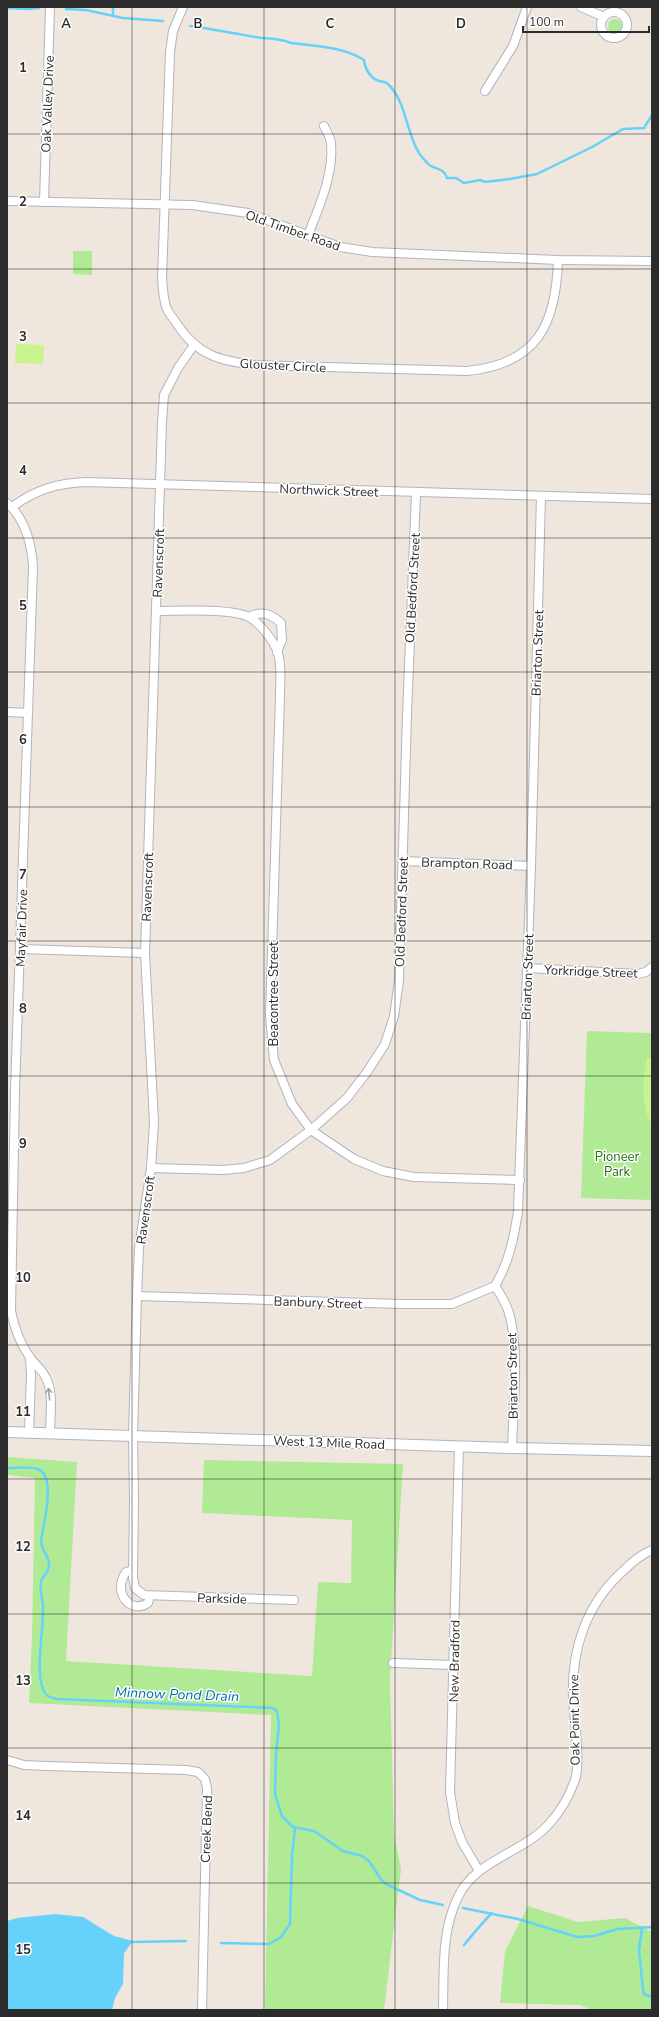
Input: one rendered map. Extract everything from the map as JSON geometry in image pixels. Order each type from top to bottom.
[{"type":"street","name":"Oak Valley Drive","points":[[44,202],[50,7]]},
{"type":"street","name":"Glouster Circle","points":[[183,7],[173,31],[170,52],[162,279],[167,309],[183,333],[194,346],[210,355],[228,362],[255,365],[468,371],[492,368],[511,360],[520,354],[542,331],[551,315],[554,301],[558,260]]},
{"type":"street","points":[[485,91],[513,46],[527,7]]},
{"type":"street","points":[[581,7],[604,18]]},
{"type":"street","points":[[308,235],[323,194],[329,168],[331,142],[324,126]]},
{"type":"street","name":"Old Timber Road","points":[[7,201],[192,205],[248,213],[340,248],[372,252],[558,260],[652,261]]},
{"type":"street","name":"Ravenscroft","points":[[133,1435],[139,1248],[151,1168],[154,1115],[145,953],[164,395],[178,368],[194,346]]},
{"type":"street","name":"Northwick Street","points":[[9,505],[48,487],[62,483],[86,482],[541,497],[590,496],[652,499]]},
{"type":"street","name":"Old Bedford Street","points":[[151,1168],[223,1170],[244,1168],[270,1160],[311,1130],[347,1098],[367,1072],[385,1044],[394,1016],[399,981],[407,716],[416,493]]},
{"type":"street","name":"Briarton Street","points":[[512,1448],[515,1342],[509,1313],[504,1300],[495,1286],[504,1271],[514,1242],[520,1180],[531,866],[541,497]]},
{"type":"street","name":"Mayfair Drive","points":[[9,505],[27,535],[32,553],[20,949],[10,1171],[11,1311],[13,1323],[30,1357],[40,1367],[47,1379],[50,1396],[50,1433]]},
{"type":"street","name":"Beacontree Street","points":[[157,611],[230,612],[249,617],[266,633],[277,652],[280,668],[280,696],[270,1016],[274,1060],[292,1104],[311,1130],[354,1160],[383,1171],[414,1177],[520,1180]]},
{"type":"street","name":"Beacontree Street","points":[[249,617],[261,613],[267,614],[272,615],[281,623],[282,640],[277,652]]},
{"type":"street","points":[[7,712],[28,713]]},
{"type":"street","name":"Brampton Road","points":[[403,861],[531,866]]},
{"type":"street","points":[[20,949],[145,953]]},
{"type":"street","name":"Yorkridge Street","points":[[527,968],[638,974],[646,972],[652,967]]},
{"type":"street","name":"Banbury Street","points":[[137,1296],[394,1304],[452,1304],[495,1286]]},
{"type":"street","name":"Mayfair Drive","points":[[29,1432],[31,1376],[30,1357]]},
{"type":"street","name":"West 13 Mile Road","points":[[7,1432],[652,1451]]},
{"type":"street","points":[[133,1435],[134,1570],[136,1588],[141,1593],[150,1596],[148,1603],[138,1606],[131,1604],[120,1590],[120,1584],[126,1572],[134,1570]]},
{"type":"street","name":"New Bradford","points":[[459,1446],[450,1792],[455,1823],[462,1842],[479,1871]]},
{"type":"street","name":"Oak Point Drive","points":[[443,2010],[444,1962],[449,1920],[458,1896],[479,1871],[530,1839],[548,1825],[567,1801],[576,1778],[572,1677],[575,1653],[583,1626],[594,1605],[609,1583],[628,1566],[652,1550]]},
{"type":"street","name":"Parkside","points":[[150,1596],[294,1600]]},
{"type":"street","points":[[393,1663],[454,1665]]},
{"type":"street","name":"Creek Bend","points":[[7,1760],[24,1764],[47,1766],[186,1770],[198,1772],[205,1779],[207,1788],[202,2010]]},
{"type":"green space","points":[[612,19],[618,19],[622,23],[622,29],[618,33],[612,33],[608,29],[608,23]]},
{"type":"green space","points":[[73,251],[92,251],[92,275],[73,274]]},
{"type":"green space","points":[[16,344],[44,345],[43,364],[15,363]]},
{"type":"green space","name":"Pioneer Park","points":[[587,1031],[652,1033],[652,1200],[581,1198]]},
{"type":"green space","points":[[647,1058],[652,1058],[652,1126],[648,1118],[644,1101],[643,1084]]},
{"type":"green space","points":[[7,1457],[77,1462],[66,1661],[312,1676],[318,1582],[351,1583],[352,1520],[202,1513],[204,1460],[403,1464],[390,1680],[394,1834],[401,1869],[384,2010],[265,2010],[271,1715],[29,1703],[32,1636],[35,1478],[7,1475]]},
{"type":"green space","points":[[528,1906],[578,1922],[625,1918],[652,1932],[652,2010],[592,2010],[580,2005],[500,2003],[505,1951]]},
{"type":"water","points":[[55,1914],[83,1917],[114,1936],[133,1941],[124,1953],[123,1984],[115,1998],[112,2010],[7,2010],[7,1921],[17,1918]]},
{"type":"waterway","points":[[113,7],[113,16]]},
{"type":"waterway","points":[[7,8],[39,8]]},
{"type":"waterway","points":[[66,9],[86,10],[123,18],[163,21]]},
{"type":"waterway","points":[[190,26],[329,48],[347,52],[364,60],[367,70],[371,75],[376,80],[387,83],[399,99],[411,136],[423,158],[429,165],[443,171],[447,178],[456,178],[464,183],[480,180],[485,182],[510,179],[537,174],[592,147],[623,129],[644,128],[652,115]]},
{"type":"waterway","name":"Minnow Pond Drain","points":[[7,1468],[27,1467],[38,1469],[44,1474],[47,1481],[48,1491],[46,1513],[41,1544],[49,1566],[41,1585],[43,1616],[40,1660],[41,1681],[46,1695],[57,1699],[273,1708],[277,1711],[279,1725],[276,1754],[275,1794],[282,1816],[293,1827],[314,1831],[343,1851],[362,1856],[369,1861],[382,1881],[388,1885],[420,1900],[443,1905]]},
{"type":"waterway","points":[[221,1943],[269,1944],[281,1937],[290,1924],[292,1856],[295,1828]]},
{"type":"waterway","name":"Minnow Pond Drain","points":[[463,1908],[518,1919],[577,1937],[594,1936],[618,1929],[652,1927]]},
{"type":"waterway","points":[[464,1945],[492,1913]]},
{"type":"waterway","points":[[642,1928],[639,1950],[643,1990],[644,1994],[652,1997]]},
{"type":"waterway","points":[[132,1942],[186,1941]]}]
